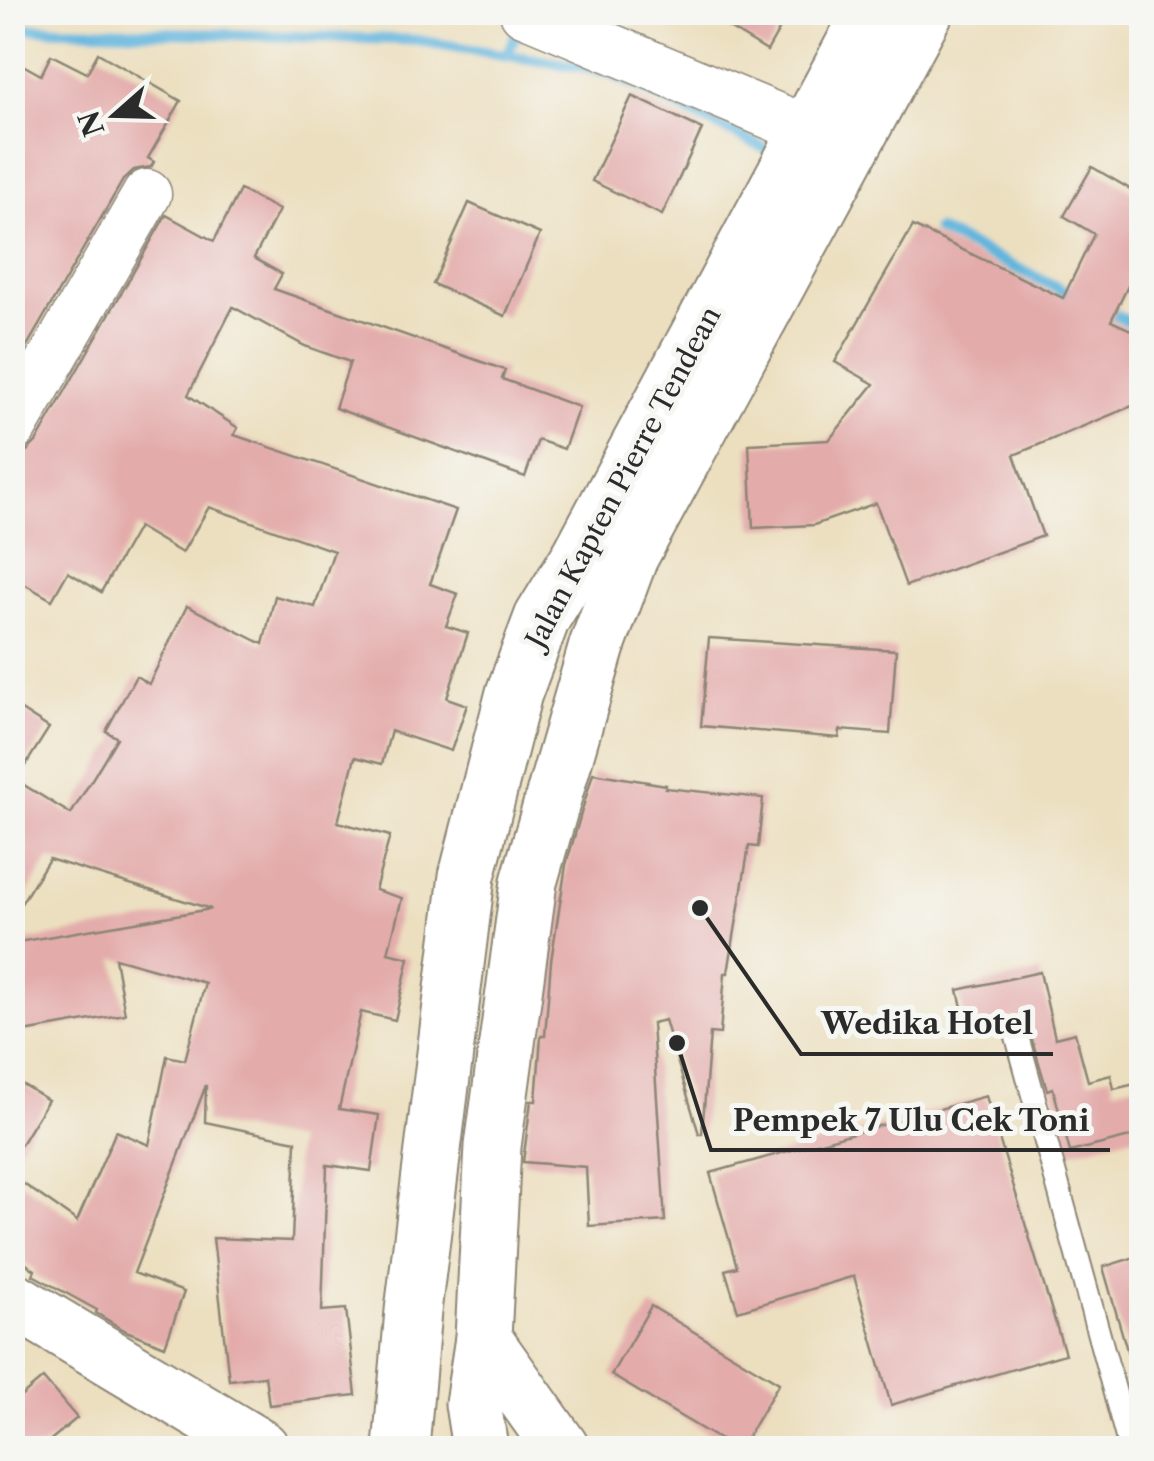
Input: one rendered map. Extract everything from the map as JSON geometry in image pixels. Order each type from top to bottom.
[{"type":"main road","name":"Jalan Kapten Pierre Tendean","points":[[402,1448],[412,1311],[467,876],[514,692],[542,618],[870,12]]},
{"type":"main road","name":"Jalan Kapten Pierre Tendean","points":[[480,1448],[473,1404],[483,1338],[493,1146],[530,882],[597,646],[630,557],[925,12]]},
{"type":"main road","points":[[12,1299],[262,1448]]},
{"type":"main road","points":[[483,1338],[561,1448]]},
{"type":"street","points":[[524,12],[808,130]]},
{"type":"street","points":[[12,428],[147,194]]},
{"type":"lane","points":[[1016,1033],[1130,1448]]},
{"type":"building","points":[[703,12],[789,12],[767,51]]},
{"type":"building","points":[[98,53],[181,101],[148,158],[154,162],[151,167],[134,170],[123,180],[12,372],[12,59],[41,75],[51,55],[87,73]]},
{"type":"building","points":[[632,96],[702,129],[662,215],[592,181]]},
{"type":"building","points":[[1092,167],[1142,196],[1142,257],[1111,321],[1142,335],[1142,402],[1014,455],[1043,536],[906,586],[876,503],[814,525],[753,528],[749,444],[829,440],[874,384],[835,362],[913,226],[1063,298],[1094,234],[1064,216]]},
{"type":"building","points":[[240,190],[279,210],[254,258],[282,274],[274,289],[505,370],[502,379],[579,407],[564,449],[538,440],[525,477],[335,408],[350,362],[305,346],[233,307],[188,395],[238,428],[234,435],[456,510],[430,584],[458,594],[446,626],[468,633],[447,698],[467,705],[451,751],[391,731],[382,764],[355,757],[338,822],[390,836],[375,890],[402,898],[388,953],[409,958],[395,1020],[361,1012],[339,1109],[379,1115],[371,1171],[327,1165],[322,1311],[346,1309],[356,1395],[269,1405],[265,1376],[229,1380],[213,1238],[292,1241],[296,1141],[205,1122],[206,1085],[134,1273],[184,1292],[165,1346],[126,1331],[96,1313],[97,1310],[33,1275],[35,1270],[12,1254],[12,1176],[77,1221],[116,1131],[149,1145],[167,1056],[185,1060],[205,983],[115,958],[125,1014],[24,1032],[12,943],[211,909],[49,859],[12,918],[12,704],[49,728],[16,780],[71,814],[117,738],[106,731],[136,676],[149,684],[187,606],[263,644],[275,596],[315,607],[334,551],[209,507],[182,553],[138,527],[101,592],[68,572],[52,600],[12,577],[12,455],[27,451],[36,442],[166,215],[214,241]]},
{"type":"building","points":[[469,203],[540,234],[505,316],[433,284]]},
{"type":"building","points":[[709,638],[896,650],[890,734],[840,730],[839,738],[701,726]]},
{"type":"building","points":[[593,773],[666,785],[665,788],[763,798],[758,847],[749,846],[725,973],[720,1034],[710,1033],[702,1134],[665,1020],[652,1023],[665,1221],[589,1226],[586,1167],[523,1162],[531,1101],[536,1101],[541,1036],[545,1036],[551,961],[566,865]]},
{"type":"building","points":[[1040,972],[1055,1038],[1075,1033],[1088,1081],[1111,1075],[1114,1089],[1135,1084],[1142,1110],[1142,1134],[1070,1152],[1053,1088],[1047,1090],[1027,1023],[1013,1018],[967,1029],[958,990]]},
{"type":"building","points":[[12,1078],[48,1100],[12,1159]]},
{"type":"building","points":[[986,1096],[1065,1354],[891,1405],[854,1276],[738,1311],[725,1270],[737,1267],[710,1173]]},
{"type":"building","points":[[1142,1255],[1142,1370],[1133,1371],[1103,1267]]},
{"type":"building","points":[[651,1306],[779,1383],[741,1448],[734,1448],[611,1375]]},
{"type":"building","points":[[43,1378],[77,1418],[41,1448],[12,1448],[12,1404]]},
{"type":"waterway","points":[[506,55],[522,23]]},
{"type":"waterway","points":[[12,28],[414,40],[605,71],[779,155]]},
{"type":"waterway","points":[[937,230],[1079,298]]},
{"type":"waterway","points":[[1100,308],[1142,328]]},
{"type":"place","name":"Wedika Hotel","points":[[700,908]]},
{"type":"place","name":"Pempek 7 Ulu Cek Toni","points":[[677,1043]]}]
